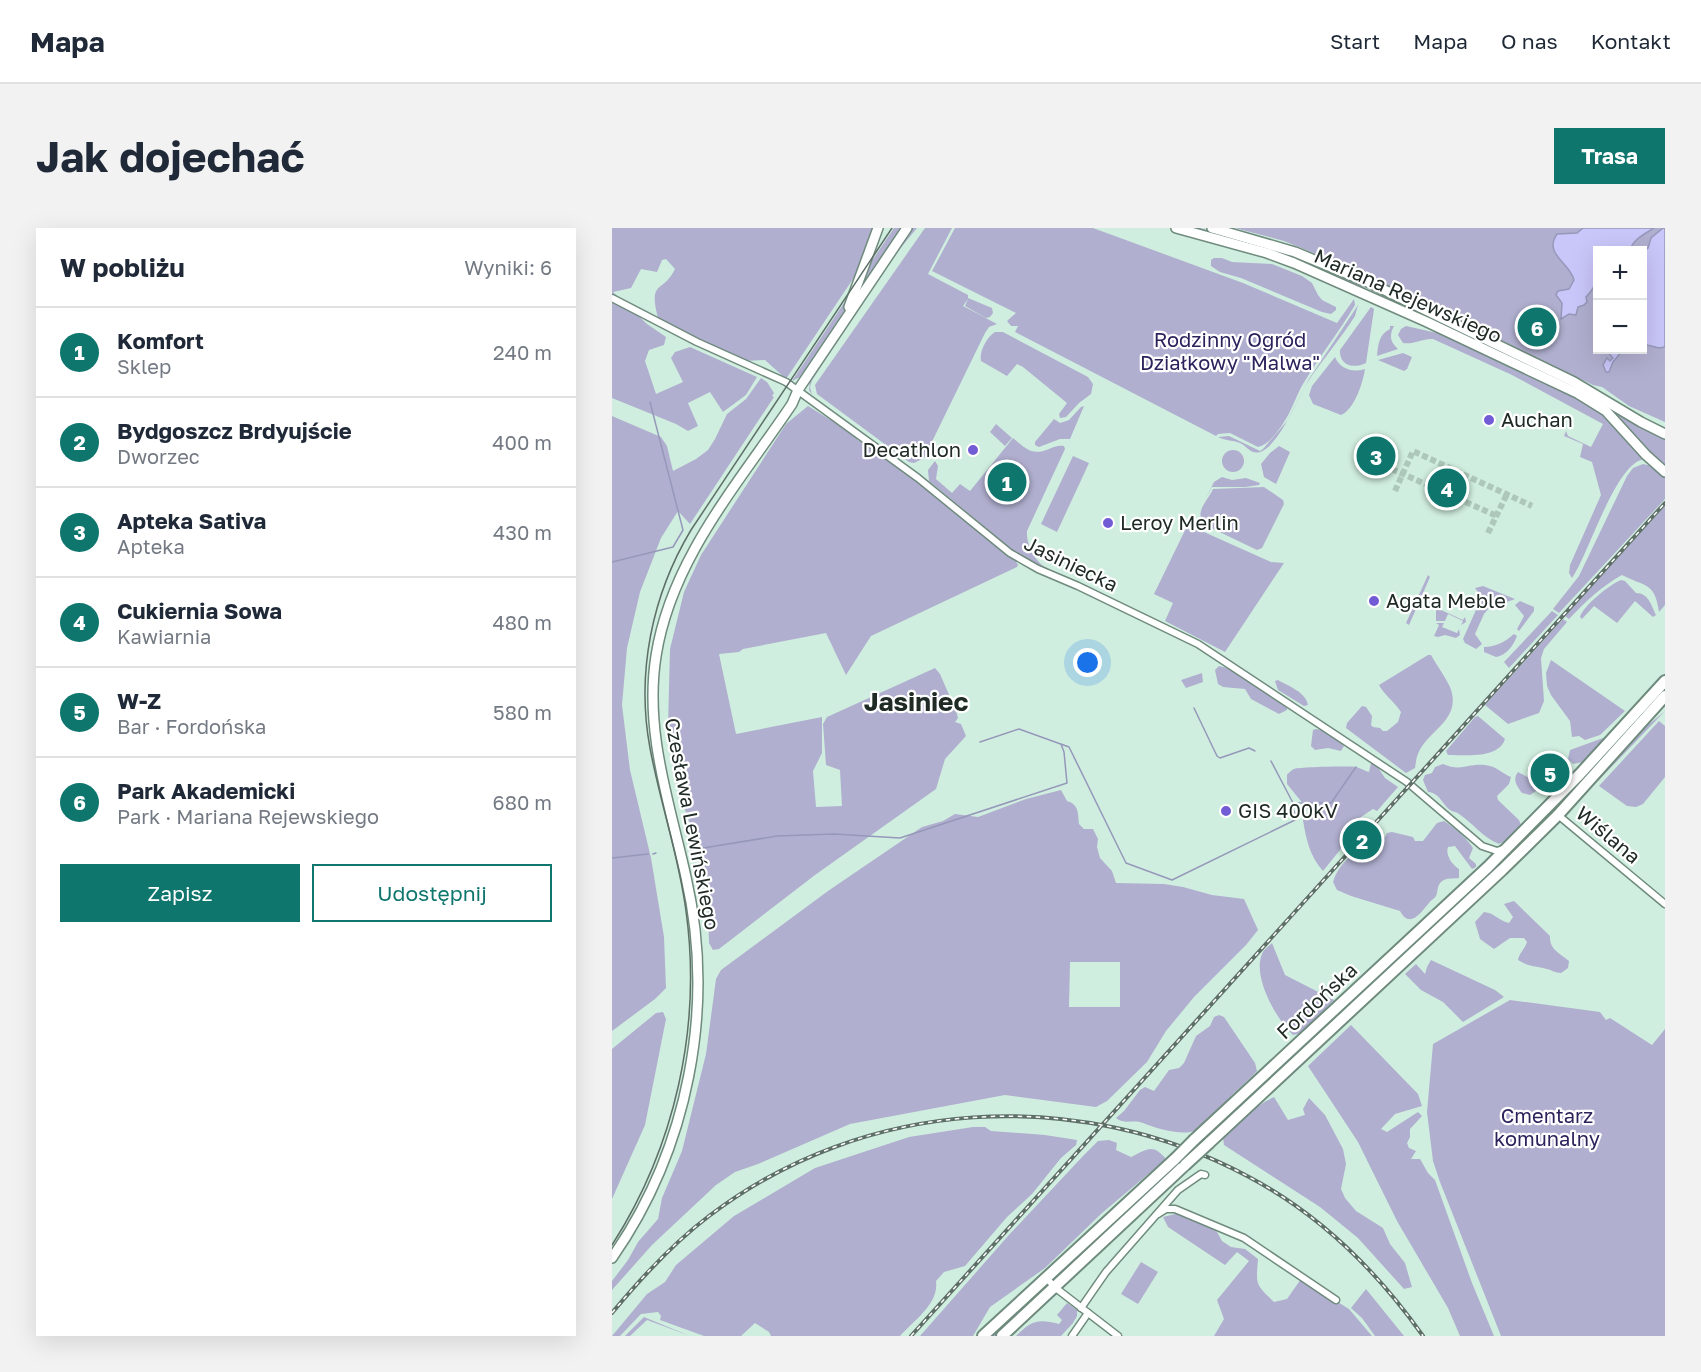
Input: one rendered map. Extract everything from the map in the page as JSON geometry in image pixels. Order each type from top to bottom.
[{"type":"main road","name":"Fordońska","points":[[983,1336],[1488,867],[1595,758],[1665,681]]},
{"type":"main road","name":"Fordońska","points":[[1002,1336],[1502,870],[1558,814],[1665,696]]},
{"type":"main road","points":[[1638,727],[1665,709]]},
{"type":"street","points":[[824,352],[853,298],[878,228]]},
{"type":"street","points":[[824,352],[908,228]]},
{"type":"street","name":"Mariana Rejewskiego","points":[[1176,228],[1294,263],[1568,388],[1606,411],[1646,455],[1665,472]]},
{"type":"street","name":"Mariana Rejewskiego","points":[[1212,228],[1295,252],[1370,283],[1574,382],[1665,434]]},
{"type":"street","name":"Jasiniecka","points":[[612,298],[697,342],[779,378],[918,478],[1016,557],[1198,644],[1407,782],[1482,846]]},
{"type":"street","name":"Czesława Lewińskiego","points":[[612,1258],[642,1209],[668,1149],[688,1081],[696,1026],[698,971],[692,909],[654,734],[653,693],[656,658],[667,610],[685,566],[824,352]]},
{"type":"street","name":"Wiślana","points":[[1558,814],[1665,904]]},
{"type":"street","points":[[1482,846],[1497,851],[1512,843]]},
{"type":"street","points":[[1482,846],[1489,858],[1488,867]]},
{"type":"street","points":[[1081,1308],[1106,1272],[1178,1190],[1201,1174],[1205,1175]]},
{"type":"street","points":[[1158,1214],[1166,1209],[1175,1209],[1244,1238],[1336,1300]]},
{"type":"street","points":[[1046,1278],[1118,1336]]},
{"type":"street","points":[[1072,1336],[1088,1313]]},
{"type":"green space","points":[[612,228],[875,228],[863,264],[786,379],[765,360],[744,361],[658,318],[655,306],[656,292],[675,269],[666,259],[662,260],[657,272],[641,269],[631,288],[613,292],[647,324],[666,337],[664,345],[649,350],[645,361],[656,394],[683,382],[671,358],[675,352],[690,347],[757,377],[746,395],[723,412],[710,392],[688,403],[698,426],[688,431],[612,398]]},
{"type":"green space","points":[[894,228],[904,228],[855,298],[865,271]]},
{"type":"green space","points":[[911,228],[917,228],[898,251],[812,380],[810,387],[812,395],[809,390],[810,380]]},
{"type":"green space","points":[[925,228],[952,228],[928,274],[968,295],[968,298],[992,308],[993,313],[986,318],[965,306],[968,299],[963,306],[997,324],[989,327],[985,333],[924,458],[914,463],[909,462],[817,394],[815,385]]},
{"type":"green space","name":"Rodzinny Ogród Działkowy \"Malwa\"","points":[[955,228],[1093,228],[1243,283],[1337,323],[1354,299],[1355,305],[1303,384],[1282,426],[1269,441],[1258,447],[1230,433],[1216,436],[1015,332],[1018,326],[1011,326],[1007,321],[1016,313],[932,271]]},
{"type":"green space","points":[[1187,228],[1200,228],[1287,253],[1360,284],[1370,292]]},
{"type":"green space","points":[[1235,228],[1665,228],[1665,422],[1629,406],[1602,387],[1593,385],[1380,282],[1351,265],[1333,261],[1284,241]]},
{"type":"green space","points":[[1214,258],[1232,262],[1272,264],[1302,276],[1312,283],[1322,300],[1336,307],[1336,310],[1331,314],[1322,312],[1241,278],[1220,272],[1211,266],[1211,260]]},
{"type":"green space","points":[[856,285],[847,307],[800,377],[792,381]]},
{"type":"green space","points":[[1391,301],[1457,332],[1477,338],[1577,388],[1665,437],[1665,468],[1613,413],[1390,303]]},
{"type":"green space","points":[[1358,305],[1355,316],[1309,380],[1288,420],[1267,448],[1260,452],[1254,452],[1240,443],[1218,437],[1229,436],[1260,451],[1263,449],[1287,421],[1309,379]]},
{"type":"green space","points":[[1371,307],[1374,309],[1366,363],[1357,366],[1348,365],[1342,360],[1340,350]]},
{"type":"green space","points":[[1390,326],[1394,326],[1391,338],[1398,349],[1377,356],[1380,340]]},
{"type":"green space","points":[[1406,326],[1446,335],[1590,404],[1610,419],[1645,459],[1634,464],[1614,491],[1572,578],[1569,573],[1570,565],[1601,495],[1592,462],[1580,457],[1583,444],[1564,436],[1566,431],[1568,436],[1591,447],[1603,424],[1512,375],[1433,339],[1403,343],[1398,335]]},
{"type":"green space","points":[[995,332],[1003,332],[1088,377],[1093,384],[1091,394],[1066,417],[1060,418],[1059,414],[1067,403],[1023,367],[1017,364],[1007,376],[981,361],[984,345]]},
{"type":"green space","points":[[1403,353],[1412,357],[1404,371],[1378,360]]},
{"type":"green space","points":[[1335,357],[1347,369],[1365,369],[1354,402],[1341,415],[1313,404],[1309,395],[1312,386]]},
{"type":"green space","points":[[761,378],[767,382],[774,397],[690,524],[678,511],[661,538],[640,592],[627,648],[622,705],[630,770],[651,858],[664,937],[666,988],[612,1031],[612,416],[661,437],[667,446],[673,471],[708,450],[727,414],[746,399]]},
{"type":"green space","points":[[808,406],[841,425],[859,441],[869,444],[1014,558],[1018,565],[871,636],[846,675],[826,633],[743,649],[739,652],[719,654],[736,734],[822,717],[822,753],[813,771],[816,807],[842,806],[840,770],[826,765],[823,724],[827,717],[935,668],[940,674],[956,711],[958,718],[955,722],[961,724],[966,736],[945,759],[936,789],[815,875],[719,949],[713,950],[709,943],[707,874],[674,777],[668,726],[670,649],[684,592],[701,555],[786,424]]},
{"type":"green space","points":[[1084,406],[1070,439],[1060,439],[1039,447],[1035,445],[1054,419],[1060,423],[1069,420]]},
{"type":"green space","points":[[996,424],[1012,438],[1005,446],[990,432]]},
{"type":"green space","points":[[1013,438],[1026,448],[1038,452],[1060,446],[1064,446],[1065,449],[1027,531],[1033,554],[1042,565],[1053,571],[1016,553],[929,481],[928,470],[935,461],[938,466],[936,479],[952,493],[960,484],[970,491]]},
{"type":"green space","points":[[1279,446],[1290,452],[1276,484],[1264,477],[1261,464]]},
{"type":"green space","points":[[1229,450],[1237,450],[1244,457],[1244,465],[1237,472],[1229,472],[1222,465],[1222,457]]},
{"type":"green space","points":[[1073,456],[1089,463],[1057,532],[1041,524]]},
{"type":"green space","points":[[1643,464],[1652,466],[1665,477],[1665,499],[1559,613],[1553,609],[1579,576],[1627,476],[1633,468]]},
{"type":"green space","points":[[1222,477],[1232,480],[1246,478],[1260,483],[1245,487],[1212,487],[1205,500],[1214,482]]},
{"type":"green space","points":[[1264,487],[1283,500],[1284,504],[1262,548],[1257,550],[1205,525],[1200,516],[1213,489]]},
{"type":"green space","points":[[1665,506],[1665,605],[1659,612],[1652,590],[1622,575],[1594,595],[1569,619],[1565,616]]},
{"type":"green space","points":[[1190,520],[1195,528],[1271,562],[1284,563],[1225,652],[1165,621],[1173,603],[1154,594]]},
{"type":"green space","points":[[1428,575],[1430,577],[1409,625],[1406,623]]},
{"type":"green space","points":[[1621,580],[1625,581],[1636,593],[1646,597],[1656,615],[1653,617],[1635,601],[1617,623],[1594,606],[1582,619],[1580,617],[1586,607],[1598,596]]},
{"type":"green space","points":[[1483,586],[1515,599],[1507,602],[1500,609],[1489,608],[1484,614],[1475,634],[1482,644],[1476,649],[1465,643],[1463,639],[1480,601],[1480,595],[1475,588]]},
{"type":"green space","points":[[1520,601],[1534,607],[1534,611],[1519,631],[1517,629],[1524,616],[1515,605]]},
{"type":"green space","points":[[1428,604],[1463,620],[1465,617],[1466,622],[1461,625],[1463,621],[1448,614],[1445,621],[1436,621],[1436,609]]},
{"type":"green space","points":[[1552,611],[1558,615],[1509,668],[1504,662]]},
{"type":"green space","points":[[1563,619],[1567,622],[1544,649],[1541,658],[1544,701],[1539,713],[1508,724],[1485,705]]},
{"type":"green space","points":[[1436,623],[1444,623],[1442,627],[1457,633],[1459,629],[1460,635],[1456,638],[1445,635],[1434,636],[1439,625]]},
{"type":"green space","points":[[1514,634],[1517,636],[1514,643],[1503,654],[1496,657],[1484,652],[1484,647],[1500,644]]},
{"type":"green space","points":[[1431,655],[1450,687],[1453,698],[1452,708],[1442,724],[1422,746],[1415,768],[1406,773],[1346,728],[1347,723],[1362,706],[1366,707],[1372,716],[1371,725],[1373,727],[1387,731],[1398,722],[1401,712],[1379,685]]},
{"type":"green space","points":[[1551,660],[1625,711],[1600,735],[1585,740],[1579,736],[1572,737],[1570,721],[1547,686],[1546,673]]},
{"type":"green space","points":[[1219,666],[1231,669],[1287,706],[1287,710],[1279,714],[1251,699],[1245,689],[1223,687],[1218,684],[1215,670]]},
{"type":"green space","points":[[1202,673],[1203,682],[1186,688],[1181,680]]},
{"type":"green space","points":[[1278,680],[1304,696],[1308,705],[1304,706],[1278,690],[1275,681]]},
{"type":"green space","points":[[1665,687],[1665,692],[1564,803],[1502,863],[1500,862]]},
{"type":"green space","points":[[1665,711],[1598,781],[1597,779],[1647,726]]},
{"type":"green space","points":[[1478,716],[1505,739],[1502,745],[1496,750],[1481,755],[1448,755],[1446,751]]},
{"type":"green space","points":[[1659,721],[1665,726],[1665,777],[1643,804],[1636,807],[1627,806],[1599,786]]},
{"type":"green space","points":[[1313,730],[1328,732],[1339,740],[1344,746],[1341,751],[1328,748],[1315,750],[1311,746]]},
{"type":"green space","points":[[1606,737],[1583,762],[1573,764],[1568,759],[1570,750]]},
{"type":"green space","points":[[1371,763],[1377,766],[1385,778],[1398,787],[1377,811],[1373,809],[1361,817],[1348,840],[1323,871],[1309,847],[1303,820],[1309,811],[1287,784],[1287,775],[1294,769],[1314,767],[1356,767],[1369,772]]},
{"type":"green space","points":[[1443,764],[1455,767],[1489,766],[1511,777],[1509,784],[1497,796],[1521,825],[1499,844],[1488,838],[1458,813],[1450,810],[1438,797],[1428,792],[1423,780],[1425,775],[1432,773],[1435,767]]},
{"type":"green space","points":[[1518,772],[1539,783],[1536,791],[1530,795],[1522,793],[1515,780]]},
{"type":"green space","points":[[1061,790],[1067,801],[1076,807],[1079,824],[1084,829],[1093,829],[1098,839],[1097,847],[1100,858],[1112,871],[1116,883],[1164,884],[1212,895],[1244,899],[1258,930],[1194,997],[1166,1031],[1147,1062],[1107,1101],[1096,1107],[1005,1095],[850,1124],[735,1172],[716,1185],[652,1245],[612,1290],[612,1281],[638,1242],[658,1219],[662,1198],[682,1151],[706,1054],[716,979],[721,970],[828,891],[922,827],[943,821],[955,814],[978,817],[1026,799]],"holes":[[[1070,962],[1120,962],[1120,1007],[1069,1007]]]},
{"type":"green space","points":[[1444,821],[1460,833],[1473,848],[1469,858],[1476,864],[1476,867],[1472,869],[1455,846],[1448,847],[1447,853],[1450,859],[1459,869],[1459,878],[1443,880],[1436,896],[1416,917],[1408,919],[1400,911],[1337,890],[1333,882],[1334,877],[1343,864],[1358,851],[1379,843],[1387,833],[1392,832],[1413,837],[1415,841],[1423,841],[1437,823]]},
{"type":"green space","points":[[1495,867],[1497,869],[1290,1064],[1293,1053]]},
{"type":"green space","points":[[1514,901],[1550,936],[1553,948],[1569,961],[1568,968],[1559,973],[1518,960],[1527,942],[1524,938],[1510,938],[1494,949],[1480,939],[1475,922],[1484,912],[1509,923],[1513,917],[1504,904]]},
{"type":"green space","points":[[1272,943],[1285,975],[1334,1000],[1302,1033],[1293,1035],[1287,1028],[1274,1009],[1263,986],[1260,963],[1263,953]]},
{"type":"green space","points":[[1431,960],[1495,990],[1504,997],[1463,1022],[1443,1002],[1421,990],[1405,974],[1416,964],[1425,974]]},
{"type":"green space","name":"Cmentarz komunalny","points":[[1510,1000],[1600,1012],[1606,1020],[1610,1018],[1652,1045],[1665,1029],[1665,1336],[1501,1336],[1433,1161],[1427,1112],[1433,1044]]},
{"type":"green space","points":[[663,1012],[666,1019],[645,1125],[612,1199],[612,1049],[656,1013]]},
{"type":"green space","points":[[1219,1015],[1224,1017],[1255,1063],[1257,1071],[1211,1118],[1196,1130],[1184,1133],[1116,1118],[1140,1090],[1145,1087],[1154,1091],[1169,1070],[1179,1068],[1184,1063],[1196,1036],[1210,1026],[1214,1017]]},
{"type":"green space","points":[[1351,1025],[1418,1094],[1422,1106],[1395,1114],[1381,1129],[1387,1132],[1418,1112],[1422,1116],[1410,1129],[1407,1143],[1409,1148],[1416,1151],[1411,1159],[1420,1159],[1435,1180],[1472,1283],[1494,1336],[1460,1336],[1448,1308],[1397,1221],[1358,1142],[1308,1066]]},
{"type":"green space","points":[[1283,1062],[1280,1073],[1206,1140],[1202,1138]]},
{"type":"green space","points":[[1274,1097],[1288,1120],[1305,1115],[1303,1109],[1309,1098],[1325,1115],[1343,1149],[1346,1164],[1341,1189],[1345,1198],[1356,1211],[1383,1228],[1390,1244],[1405,1263],[1412,1287],[1404,1289],[1358,1238],[1320,1207],[1224,1145],[1223,1138],[1234,1125]]},
{"type":"green space","points":[[973,1127],[1077,1140],[1076,1145],[1061,1158],[1032,1194],[1007,1217],[965,1266],[944,1272],[936,1281],[934,1297],[930,1304],[900,1336],[771,1336],[769,1332],[755,1323],[741,1336],[704,1336],[660,1320],[661,1316],[658,1312],[641,1314],[620,1336],[612,1336],[647,1294],[665,1282],[676,1265],[734,1216],[815,1168],[909,1137]]},
{"type":"green space","points":[[1109,1140],[1117,1143],[1116,1150],[1131,1157],[1153,1149],[1166,1159],[1102,1213],[1045,1268],[990,1307],[973,1336],[920,1336],[1008,1236],[1084,1155],[1098,1141]]},
{"type":"green space","points":[[1177,1160],[1182,1163],[1054,1282],[1051,1280]]},
{"type":"green space","points":[[1185,1214],[1209,1226],[1217,1232],[1222,1241],[1231,1247],[1245,1249],[1258,1259],[1258,1284],[1274,1302],[1287,1299],[1301,1279],[1349,1309],[1372,1336],[1214,1336],[1224,1319],[1217,1300],[1249,1261],[1237,1252],[1225,1265],[1168,1227],[1163,1217]]},
{"type":"green space","points":[[1141,1262],[1158,1272],[1138,1304],[1121,1294]]},
{"type":"green space","points":[[1039,1289],[1042,1294],[997,1336],[988,1336]]},
{"type":"green space","points":[[1366,1289],[1404,1336],[1375,1336],[1362,1318],[1351,1308]]},
{"type":"green space","points":[[1067,1303],[1077,1310],[1077,1316],[1061,1336],[1016,1336],[1036,1322],[1059,1324],[1062,1320],[1057,1315]]},
{"type":"green space","points":[[644,1317],[690,1336],[647,1320],[630,1336],[625,1336]]},
{"type":"shaded area","points":[[1583,228],[1654,228],[1632,246],[1593,246],[1593,289],[1586,297],[1587,302],[1578,307],[1576,315],[1569,314],[1561,319],[1562,303],[1556,295],[1558,291],[1569,289],[1574,280],[1572,274],[1555,253],[1554,241],[1557,234],[1577,233]]},
{"type":"shaded area","points":[[1665,228],[1665,347],[1659,348],[1647,345],[1647,249],[1651,238]]},
{"type":"shaded area","points":[[1610,354],[1620,354],[1609,372],[1606,372],[1603,365],[1607,358],[1610,361],[1613,358]]},
{"type":"waterway","points":[[612,562],[673,547],[683,530],[650,402]]},
{"type":"waterway","points":[[1194,708],[1217,756],[1220,758],[1249,748],[1255,751]]},
{"type":"waterway","points":[[980,742],[1019,729],[1069,747],[1126,863],[1172,880],[1295,820],[1296,815],[1291,805],[1293,803],[1331,803],[1356,767]]},
{"type":"waterway","points":[[691,850],[777,836],[834,834],[900,838],[1067,783],[1061,744]]},
{"type":"waterway","points":[[1271,761],[1293,803]]},
{"type":"waterway","points":[[612,858],[648,854]]},
{"type":"tunnel","points":[[1395,491],[1413,451],[1532,506]]},
{"type":"tunnel","points":[[1367,458],[1497,516]]},
{"type":"tunnel","points":[[1443,505],[1459,472]]},
{"type":"tunnel","points":[[1488,533],[1507,494]]},
{"type":"tram line","points":[[612,1245],[634,1207],[667,1127],[679,1085],[690,998],[690,955],[683,890],[654,769],[646,720],[647,663],[657,608],[677,555],[691,530],[892,228]]},
{"type":"railway","points":[[911,1336],[1665,503]]},
{"type":"railway","points":[[612,1313],[682,1238],[709,1216],[770,1176],[835,1147],[903,1127],[973,1117],[1044,1118],[1114,1128],[1183,1147],[1249,1177],[1299,1208],[1345,1246],[1386,1289],[1423,1336]]},
{"type":"place","name":"Park Akademicki","points":[[1537,327]]},
{"type":"place","name":"Auchan","points":[[1489,420]]},
{"type":"place","name":"Decathlon","points":[[973,450]]},
{"type":"place","name":"Apteka Sativa","points":[[1376,456]]},
{"type":"place","name":"Komfort","points":[[1007,482]]},
{"type":"place","name":"Cukiernia Sowa","points":[[1447,488]]},
{"type":"place","name":"Leroy Merlin","points":[[1108,523]]},
{"type":"place","name":"Agata Meble","points":[[1374,601]]},
{"type":"place","name":"W-Z","points":[[1550,773]]},
{"type":"place","name":"GIS 400kV","points":[[1226,811]]},
{"type":"place","name":"Bydgoszcz Brdyujście","points":[[1362,840]]},
{"type":"district","name":"Jasiniec","points":[[916,702]]}]
